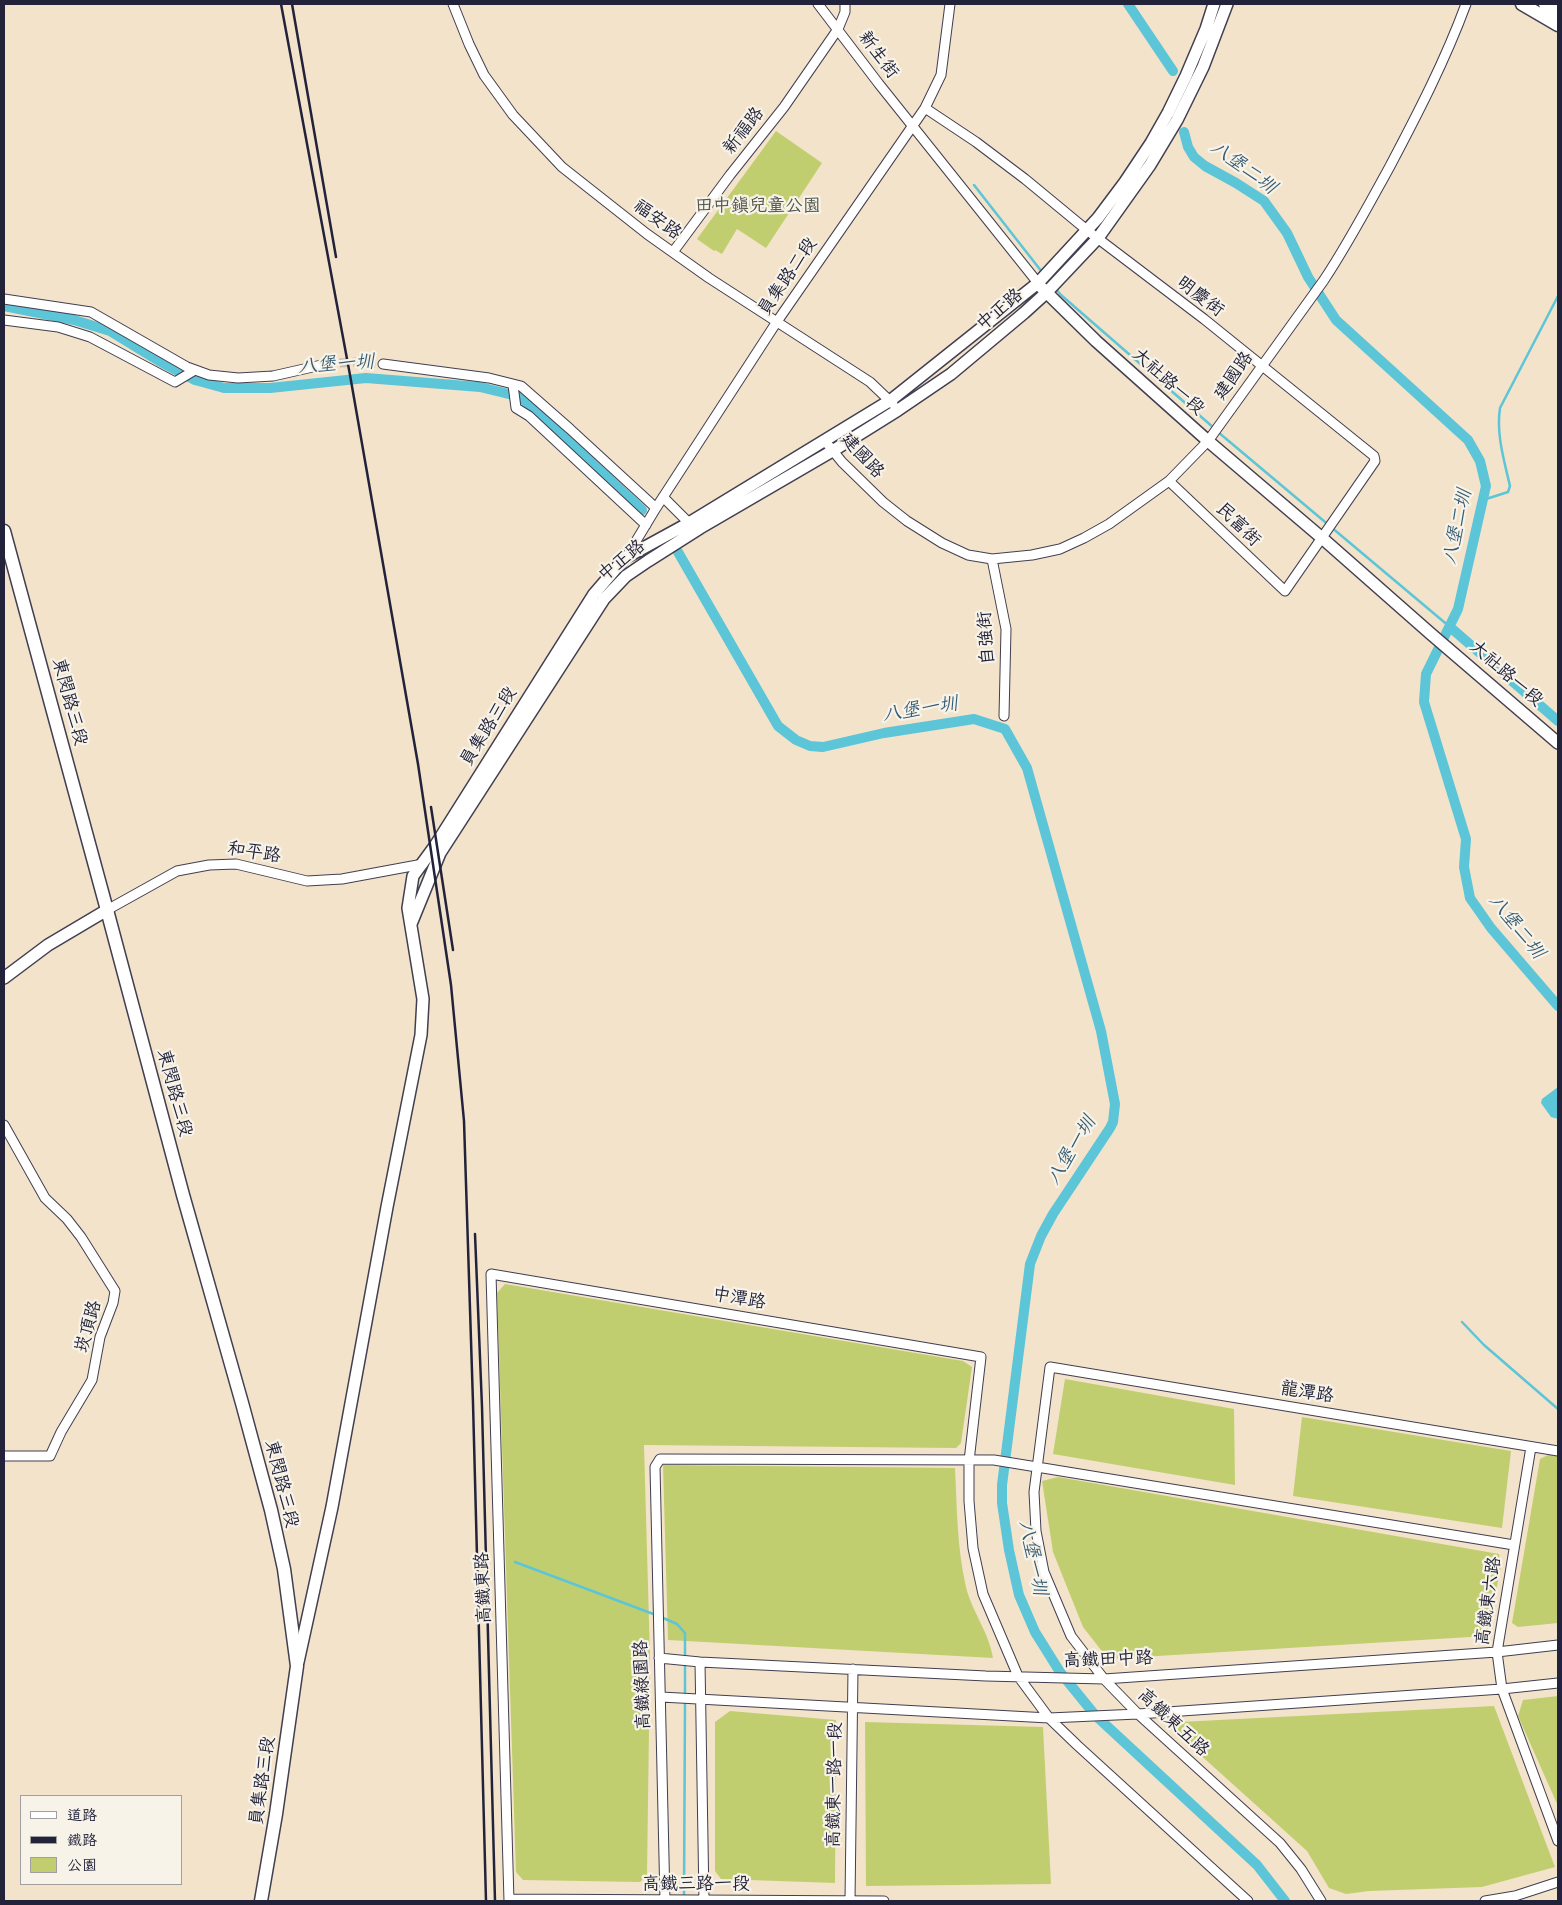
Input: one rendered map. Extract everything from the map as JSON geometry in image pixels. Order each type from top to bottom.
[{"type":"main road","points":[[1522,4],[1558,25]]},
{"type":"main road","points":[[1545,4],[1558,12]]},
{"type":"main road","name":"東閔路三段","points":[[4,531],[183,1195],[271,1510],[284,1569],[297,1666]]},
{"type":"main road","name":"員集路三段","points":[[261,1901],[276,1814],[297,1666]]},
{"type":"street","name":"福安路","points":[[453,4],[468,44],[484,75],[519,122],[562,167],[673,252],[776,323],[870,382],[898,410]]},
{"type":"street","name":"新生街","points":[[818,4],[913,125]]},
{"type":"street","points":[[838,29],[845,12],[844,4]]},
{"type":"street","name":"員集路二段","points":[[646,525],[776,323],[925,108],[942,75],[950,4]]},
{"type":"street","name":"中正路","points":[[604,599],[626,576],[688,523],[826,441],[890,400],[1042,288],[1098,238],[1150,165],[1179,103],[1214,4]]},
{"type":"street","name":"中正路","points":[[625,558],[685,537],[834,450],[951,374],[1024,314],[1042,288],[1126,182],[1204,67],[1227,4]]},
{"type":"street","name":"建國路","points":[[826,441],[842,462],[883,502],[907,521],[942,543],[968,555],[992,559],[1042,553],[1060,549],[1109,524],[1169,481],[1208,441],[1341,256],[1414,122],[1449,50],[1466,4]]},
{"type":"street","name":"新福路","points":[[673,252],[784,106],[838,29]]},
{"type":"street","name":"明慶街","points":[[925,108],[976,142],[1025,179],[1088,231],[1204,320],[1374,456],[1375,462],[1285,591]]},
{"type":"street","name":"大社路一段","points":[[913,125],[1042,288],[1096,342],[1558,743]]},
{"type":"street","points":[[4,299],[91,312],[195,370],[209,375],[238,378],[273,376],[326,364]]},
{"type":"street","points":[[4,320],[58,327],[90,337],[176,382],[195,370]]},
{"type":"street","points":[[383,364],[489,378],[520,386],[656,508]]},
{"type":"street","points":[[514,385],[516,408],[529,416],[646,525],[625,558],[604,599]]},
{"type":"street","name":"民富街","points":[[1169,481],[1285,591]]},
{"type":"street","points":[[663,497],[688,523]]},
{"type":"street","name":"員集路三段","points":[[297,1666],[332,1507],[420,1035],[423,999],[408,908],[413,876],[435,846],[594,594],[625,558]]},
{"type":"street","name":"自強街","points":[[992,559],[1006,629],[1004,716]]},
{"type":"street","name":"員集路三段","points":[[412,924],[438,855],[604,599]]},
{"type":"street","name":"和平路","points":[[4,978],[48,945],[177,871],[209,865],[236,864],[307,881],[342,880],[420,866],[438,855]]},
{"type":"street","name":"崁頂路","points":[[4,1125],[45,1198],[67,1219],[81,1237],[115,1291],[113,1303],[100,1337],[92,1380],[61,1432],[50,1456],[4,1456]]},
{"type":"street","name":"中潭路","points":[[491,1274],[981,1357],[969,1461]]},
{"type":"street","name":"高鐵東路","points":[[491,1274],[509,1900]]},
{"type":"street","name":"龍潭路","points":[[1050,1367],[1558,1452]]},
{"type":"street","name":"高鐵東五路","points":[[1050,1367],[1036,1467],[1034,1492],[1036,1531],[1044,1572],[1071,1636],[1104,1679],[1138,1714],[1280,1843],[1301,1869],[1321,1901]]},
{"type":"street","name":"高鐵東六路","points":[[1531,1447],[1497,1652],[1502,1689],[1558,1841]]},
{"type":"street","name":"高鐵綠園路","points":[[665,1901],[655,1467],[660,1459],[969,1461]]},
{"type":"street","points":[[1248,1901],[1077,1746],[1049,1718],[1018,1676],[983,1594],[973,1548],[969,1500],[969,1461],[994,1460],[1514,1545]]},
{"type":"street","name":"高鐵田中路","points":[[659,1658],[700,1662],[1104,1679],[1497,1652],[1558,1644]]},
{"type":"street","points":[[700,1662],[703,1901]]},
{"type":"street","name":"高鐵東一路一段","points":[[850,1901],[854,1669]]},
{"type":"street","points":[[661,1697],[1049,1718],[1138,1714],[1502,1689],[1558,1683]]},
{"type":"street","points":[[1485,1901],[1515,1896],[1558,1882]]},
{"type":"street","name":"高鐵三路一段","points":[[509,1900],[884,1901]]},
{"type":"green space","name":"田中鎮兒童公園","points":[[776,131],[822,163],[766,248],[737,229],[722,254],[714,251],[697,239]]},
{"type":"green space","points":[[505,1284],[963,1361],[972,1367],[961,1443],[956,1448],[644,1445],[650,1657],[647,1875],[640,1882],[523,1880],[516,1872],[497,1293]]},
{"type":"green space","points":[[1065,1379],[1234,1409],[1235,1485],[1053,1454]]},
{"type":"green space","points":[[1302,1417],[1511,1451],[1502,1528],[1293,1496]]},
{"type":"green space","points":[[1550,1454],[1558,1455],[1558,1623],[1518,1627],[1512,1623],[1540,1459]]},
{"type":"green space","points":[[663,1465],[955,1468],[958,1528],[966,1587],[988,1639],[993,1658],[668,1640]]},
{"type":"green space","points":[[1058,1477],[1499,1554],[1501,1566],[1487,1636],[1108,1659],[1083,1627],[1053,1552],[1042,1481]]},
{"type":"green space","points":[[1558,1696],[1558,1806],[1518,1716],[1523,1700]]},
{"type":"green space","points":[[1494,1706],[1555,1867],[1482,1887],[1369,1891],[1346,1894],[1329,1888],[1307,1851],[1176,1733],[1180,1722]]},
{"type":"green space","points":[[730,1711],[836,1720],[835,1883],[721,1879],[715,1871],[715,1722]]},
{"type":"green space","points":[[865,1722],[1043,1727],[1051,1884],[866,1886]]},
{"type":"water","points":[[1558,1087],[1558,1119],[1551,1117],[1541,1103],[1542,1099]]},
{"type":"waterway","name":"八堡二圳","points":[[1128,4],[1173,71]]},
{"type":"waterway","name":"八堡二圳","points":[[1184,132],[1188,147],[1194,157],[1205,166],[1264,201],[1287,233],[1308,277],[1336,320],[1468,440],[1480,461],[1486,486],[1458,609],[1426,674],[1424,702],[1466,839],[1464,867],[1470,898],[1491,928],[1558,1006]]},
{"type":"waterway","points":[[974,185],[1042,272]]},
{"type":"waterway","points":[[1055,288],[1214,428]]},
{"type":"waterway","points":[[1483,500],[1508,492],[1510,486],[1499,428],[1500,408],[1558,296]]},
{"type":"waterway","name":"八堡一圳","points":[[4,306],[74,320],[110,331],[159,361],[195,380],[224,388],[270,388],[366,378],[480,387],[521,397],[642,510]]},
{"type":"waterway","points":[[1218,432],[1450,627]]},
{"type":"waterway","name":"八堡一圳","points":[[678,552],[778,726],[796,740],[810,746],[823,747],[884,733],[974,719],[1005,729],[1027,768],[1101,1031],[1115,1104],[1113,1122],[1110,1128],[1053,1214],[1041,1236],[1030,1264],[1002,1485],[1002,1503],[1009,1550],[1019,1595],[1035,1632],[1060,1672],[1095,1715],[1257,1865],[1285,1901]]},
{"type":"waterway","points":[[1450,627],[1558,721]]},
{"type":"waterway","points":[[1462,1322],[1484,1345],[1558,1409]]},
{"type":"waterway","points":[[515,1562],[656,1615]]},
{"type":"waterway","points":[[661,1617],[677,1624],[685,1633],[685,1658]]},
{"type":"waterway","points":[[685,1663],[685,1695]]},
{"type":"waterway","points":[[684,1897],[685,1701]]},
{"type":"tunnel","points":[[326,364],[355,362],[383,364]]},
{"type":"railway","points":[[281,4],[350,375],[418,764],[451,985],[464,1121],[486,1901]]},
{"type":"railway","points":[[292,4],[336,257]]},
{"type":"railway","points":[[431,807],[453,950]]},
{"type":"railway","points":[[475,1234],[482,1407],[495,1901]]}]
